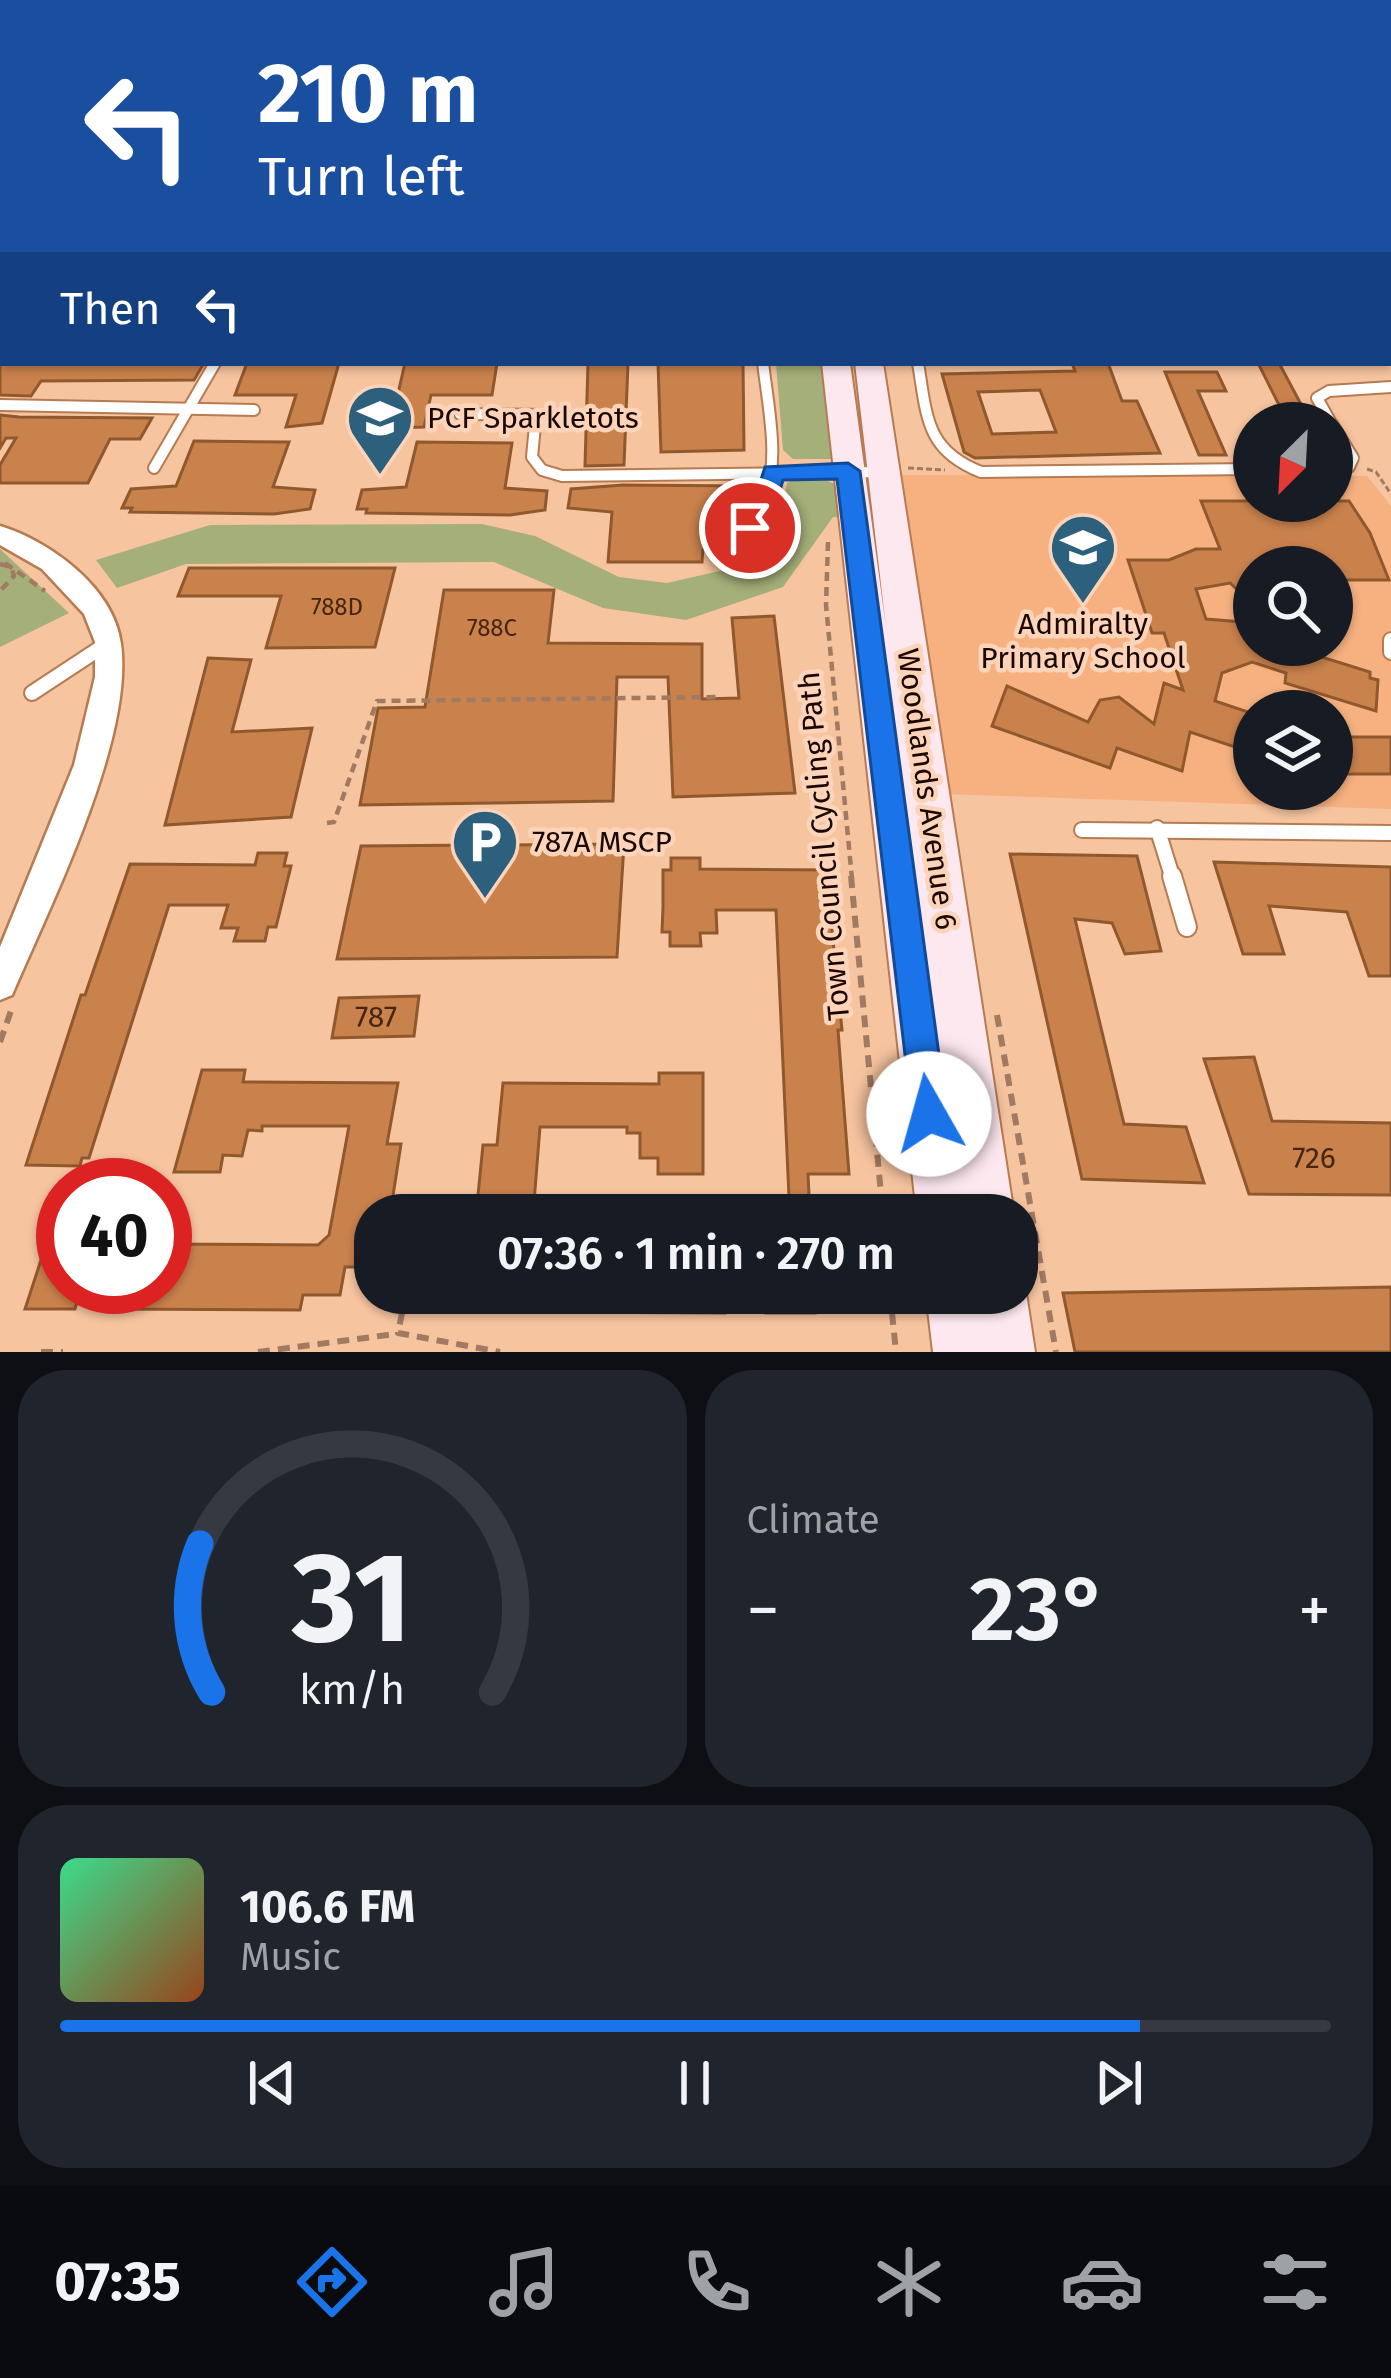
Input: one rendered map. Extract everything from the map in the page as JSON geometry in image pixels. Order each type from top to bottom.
[{"type":"street","name":"Woodlands Avenue 6","points":[[837,366],[876,470],[986,1194]]},
{"type":"street","name":"Woodlands Avenue 6","points":[[869,366],[940,1194]]},
{"type":"street","points":[[0,535],[38,554],[97,610],[108,643],[103,713],[59,845],[0,984]]},
{"type":"street","points":[[954,1314],[959,1352]]},
{"type":"street","points":[[1003,1314],[1009,1352]]},
{"type":"lane","points":[[154,468],[213,366]]},
{"type":"lane","points":[[750,528],[763,514],[773,472],[763,366]]},
{"type":"lane","points":[[919,366],[934,447],[953,464],[981,472],[1233,469]]},
{"type":"lane","points":[[1319,402],[1317,398],[1329,391],[1391,387]]},
{"type":"lane","points":[[0,405],[254,410]]},
{"type":"lane","points":[[536,415],[532,457],[542,470],[562,476],[876,470]]},
{"type":"lane","points":[[459,417],[556,415]]},
{"type":"lane","points":[[1391,640],[1391,652]]},
{"type":"lane","points":[[32,694],[55,674],[108,643]]},
{"type":"lane","points":[[1157,828],[1187,927]]},
{"type":"lane","points":[[1082,830],[1391,833]]},
{"type":"path","points":[[1353,465],[1376,472],[1391,494]]},
{"type":"path","points":[[876,470],[981,472]]},
{"type":"path","name":"Town Council Cycling Path","points":[[829,537],[826,605],[881,1194]]},
{"type":"path","points":[[0,564],[50,595]]},
{"type":"path","points":[[0,591],[10,583],[11,567]]},
{"type":"path","points":[[327,823],[334,822],[377,700],[720,697]]},
{"type":"path","points":[[398,1333],[402,1314]]},
{"type":"path","points":[[892,1314],[896,1352]]},
{"type":"path","points":[[258,1352],[398,1333],[500,1352]]},
{"type":"path","points":[[41,1352],[63,1352]]},
{"type":"shaded area","name":"Admiralty Primary School","points":[[892,475],[1233,476],[1233,522],[1353,522],[1353,476],[1367,476],[1391,506],[1391,809],[1353,808],[1353,690],[1233,690],[1233,804],[943,794]]},
{"type":"green space","points":[[776,366],[827,366],[835,459],[793,459],[783,450]]},
{"type":"green space","points":[[826,480],[845,489],[850,518],[833,517],[783,587],[686,620],[603,608],[494,562],[186,564],[117,588],[96,560],[210,525],[482,524],[535,536],[619,577],[667,583],[737,567],[778,532],[787,483]]},
{"type":"green space","points":[[0,549],[69,613],[0,647]]},
{"type":"building","points":[[0,366],[202,366],[194,380],[41,381],[31,396],[0,395]]},
{"type":"building","points":[[246,366],[338,366],[322,423],[286,427],[296,395],[235,395]]},
{"type":"building","points":[[404,366],[497,366],[492,395],[431,395],[424,427],[395,428],[391,424]]},
{"type":"building","points":[[588,366],[628,366],[624,465],[585,466]]},
{"type":"building","points":[[658,366],[743,366],[744,450],[661,452]]},
{"type":"building","points":[[1109,366],[1122,401],[1137,401],[1160,453],[975,458],[964,452],[942,374]],"holes":[[[1040,390],[1056,432],[992,434],[978,392]]]},
{"type":"building","points":[[1260,366],[1281,366],[1300,402],[1278,402]]},
{"type":"building","points":[[1165,372],[1217,372],[1226,391],[1198,391],[1226,455],[1199,455]]},
{"type":"building","points":[[0,415],[152,418],[140,439],[110,439],[88,483],[0,483],[0,465],[16,438],[6,438],[0,448]]},
{"type":"building","points":[[194,441],[289,442],[273,487],[315,490],[310,509],[274,514],[130,512],[132,508],[122,508],[131,489],[176,486]]},
{"type":"building","points":[[417,442],[512,443],[505,488],[547,491],[545,510],[510,515],[366,513],[367,509],[357,509],[362,490],[406,487]]},
{"type":"building","points":[[746,486],[746,490],[756,490],[756,498],[745,512],[713,512],[713,549],[703,549],[702,562],[608,562],[612,512],[568,508],[571,489]]},
{"type":"building","points":[[1201,501],[1233,501],[1233,522],[1353,522],[1353,507],[1370,533],[1389,580],[1353,580],[1353,546],[1233,546],[1233,586],[1196,589],[1206,619],[1233,621],[1233,666],[1241,666],[1222,673],[1215,701],[1233,707],[1233,746],[1190,732],[1182,771],[1117,748],[1110,768],[992,726],[1007,686],[1088,722],[1100,700],[1119,697],[1154,724],[1164,683],[1183,690],[1164,633],[1152,633],[1128,560],[1169,560],[1196,549],[1220,549]]},
{"type":"building","points":[[189,568],[395,568],[375,647],[266,648],[281,596],[178,596]]},
{"type":"building","points":[[444,590],[554,590],[548,643],[702,644],[702,699],[739,698],[732,618],[774,616],[795,793],[673,797],[668,677],[617,677],[613,801],[360,805],[378,708],[425,707]]},
{"type":"building","points":[[208,658],[251,660],[232,732],[312,728],[291,817],[165,825]]},
{"type":"building","points":[[1264,666],[1351,666],[1370,672],[1370,678],[1378,680],[1376,711],[1353,704],[1353,690],[1308,690],[1285,683],[1286,673]]},
{"type":"building","points":[[1353,737],[1391,737],[1391,774],[1353,774]]},
{"type":"building","name":"787A MSCP","points":[[624,844],[617,957],[337,959],[361,846]]},
{"type":"building","points":[[258,853],[287,853],[284,866],[291,866],[276,927],[268,927],[265,941],[234,941],[238,928],[221,928],[228,905],[169,905],[89,1158],[36,1158],[36,1165],[26,1165],[130,864],[255,865]]},
{"type":"building","points":[[1010,854],[1137,856],[1161,951],[1125,954],[1112,923],[1075,919],[1124,1124],[1186,1127],[1204,1183],[1082,1179]]},
{"type":"building","points":[[671,858],[700,858],[700,869],[826,870],[842,1030],[838,1030],[849,1174],[808,1174],[809,1194],[789,1194],[776,910],[716,910],[717,933],[700,933],[701,946],[670,946],[670,932],[662,932],[663,870],[671,870]]},
{"type":"building","points":[[1214,862],[1391,867],[1391,976],[1369,976],[1347,912],[1269,906],[1284,954],[1243,954]]},
{"type":"building","points":[[419,996],[414,1036],[332,1038],[339,998]]},
{"type":"building","points":[[1254,1057],[1272,1121],[1391,1123],[1391,1195],[1249,1194],[1204,1059]]},
{"type":"building","points":[[202,1070],[245,1070],[243,1082],[398,1083],[387,1144],[401,1144],[393,1194],[354,1194],[354,1267],[345,1267],[340,1295],[303,1295],[300,1310],[192,1309],[192,1244],[318,1245],[329,1235],[349,1126],[248,1130],[242,1156],[223,1155],[220,1172],[192,1172],[192,1158],[178,1158]]},
{"type":"building","points":[[659,1073],[703,1073],[703,1174],[658,1174],[658,1158],[640,1158],[640,1133],[627,1133],[627,1127],[540,1127],[535,1194],[478,1194],[483,1145],[497,1145],[503,1083],[659,1084]]},
{"type":"building","points":[[36,1275],[36,1309],[25,1309]]},
{"type":"building","points":[[1391,1287],[1391,1352],[1075,1352],[1063,1293]]},
{"type":"place","name":"PCF Sparkletots","points":[[380,477]]},
{"type":"place","name":"Admiralty Primary School","points":[[1083,606]]},
{"type":"place","name":"787A MSCP","points":[[485,901]]},
{"type":"route","points":[[750,528],[763,514],[773,472],[848,471],[929,1114]]}]
